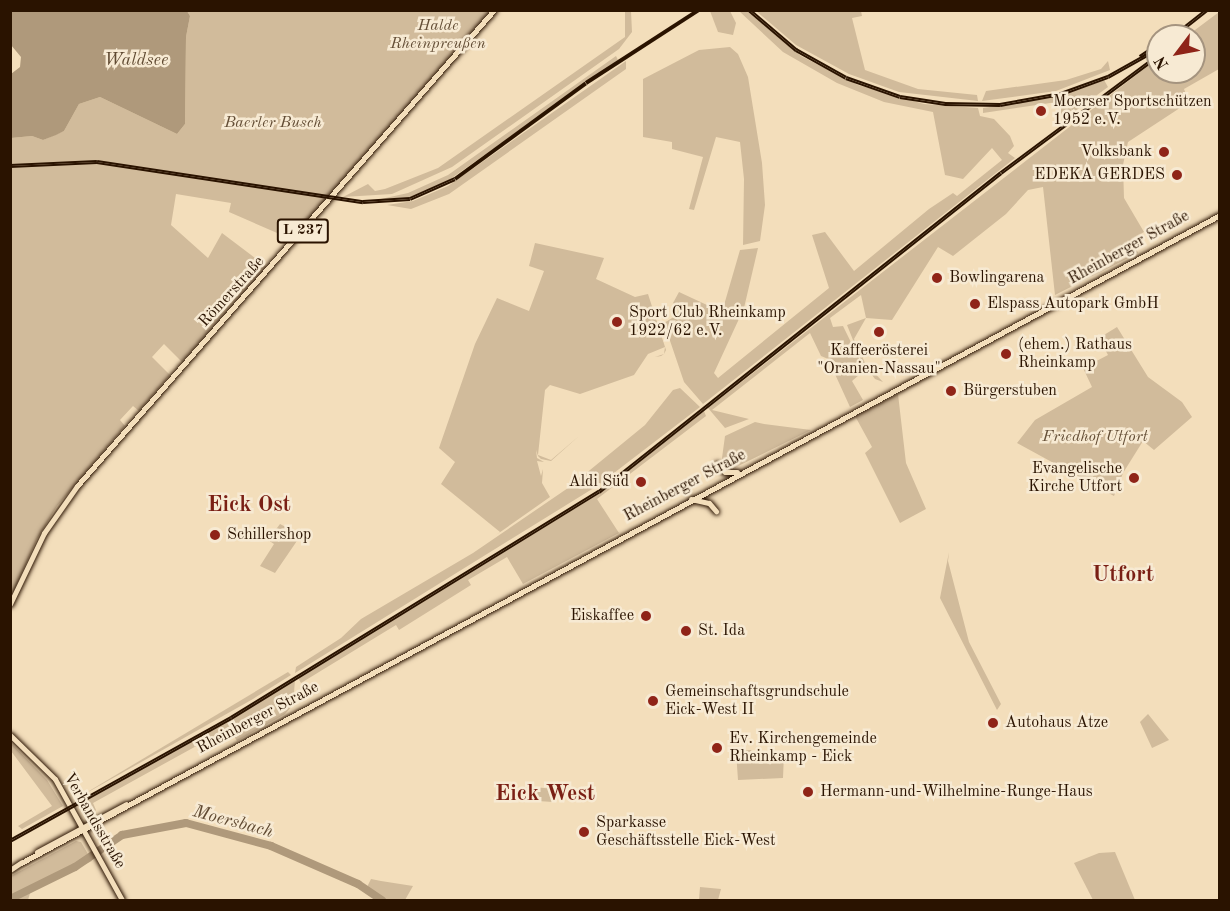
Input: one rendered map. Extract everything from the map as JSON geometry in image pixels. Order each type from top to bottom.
[{"type":"main road","name":"Römerstraße","points":[[10,604],[44,533],[77,486],[494,10]]},
{"type":"main road","name":"Rheinberger Straße","points":[[10,870],[689,499],[1220,215]]},
{"type":"main road","points":[[717,464],[725,471],[739,472]]},
{"type":"main road","points":[[689,499],[709,503],[716,511]]},
{"type":"main road","name":"Verbandsstraße","points":[[10,735],[51,774],[84,828],[122,900]]},
{"type":"green space","name":"Baerler Busch","points":[[187,11],[490,11],[291,239],[229,212],[231,203],[176,194],[171,225],[208,258],[222,233],[267,267],[182,362],[164,344],[152,357],[170,375],[139,411],[133,406],[120,420],[125,426],[57,506],[37,539],[11,597],[11,138],[32,136],[43,140],[64,131],[79,104],[100,97],[177,134],[185,124],[186,37],[190,16]]},
{"type":"green space","points":[[625,11],[631,11],[632,32],[619,49],[452,167],[392,194],[343,197],[368,184],[375,191],[385,189],[438,168],[625,37]]},
{"type":"green space","points":[[710,11],[730,11],[736,23],[733,35],[718,32]]},
{"type":"green space","points":[[739,11],[747,11],[801,56],[858,85],[924,104],[978,108],[980,116],[994,119],[1010,136],[1014,146],[1008,153],[1015,158],[703,404],[684,382],[664,323],[677,315],[679,308],[673,303],[679,292],[722,312],[740,250],[758,248],[744,308],[714,373],[718,378],[829,288],[812,235],[825,232],[854,271],[929,209],[953,193],[957,196],[1002,160],[992,148],[963,179],[945,175],[933,112],[884,102],[837,83],[783,52]]},
{"type":"green space","points":[[756,11],[861,11],[862,16],[852,18],[865,70],[918,89],[977,95],[978,101],[899,92],[849,74],[796,45]]},
{"type":"green space","points":[[1219,12],[1219,69],[1206,76],[1206,24],[1203,24]]},
{"type":"green space","points":[[730,47],[738,54],[748,77],[762,163],[765,205],[760,241],[743,245],[744,179],[740,142],[716,137],[694,210],[689,209],[703,157],[672,149],[672,142],[643,137],[643,79],[699,50]]},
{"type":"green space","points":[[616,56],[618,60],[449,180],[411,197],[393,201],[372,201],[408,193],[448,175]]},
{"type":"green space","points":[[626,61],[626,69],[449,194],[411,209],[387,205],[413,201],[448,186]]},
{"type":"green space","points":[[1108,61],[1110,70],[1056,91],[982,101],[986,91],[1066,80],[1101,69]]},
{"type":"green space","points":[[1146,67],[1146,84],[1193,84],[1184,89],[1189,102],[1128,142],[1123,165],[1124,198],[1144,232],[1132,239],[1138,253],[1055,295],[1043,187],[1028,190],[1006,214],[953,256],[938,247],[892,320],[866,318],[861,295],[830,318],[833,327],[843,326],[867,375],[821,356],[810,333],[712,410],[749,419],[725,428],[708,408]]},
{"type":"green space","points":[[1104,80],[1108,87],[1063,120],[1057,102],[983,113],[983,108],[1058,97]]},
{"type":"green space","points":[[535,243],[604,258],[596,279],[635,297],[648,294],[666,350],[664,354],[665,347],[648,354],[634,375],[580,394],[550,385],[545,390],[538,455],[551,460],[579,436],[551,461],[541,459],[538,456],[536,450],[537,458],[544,462],[537,461],[541,476],[543,469],[542,483],[550,497],[496,535],[500,532],[441,484],[455,462],[439,448],[475,344],[497,298],[529,311],[544,271],[529,266]]},
{"type":"green space","points":[[866,318],[854,339],[865,363],[883,382],[875,379],[861,360],[847,325]]},
{"type":"green space","name":"Friedhof Utfort","points":[[1117,327],[1148,377],[1182,402],[1192,417],[1154,450],[1143,441],[1123,473],[1114,496],[1017,443],[1035,420],[1092,387],[1083,368],[1108,355],[1099,338]]},
{"type":"green space","points":[[829,361],[859,375],[852,381],[863,400],[850,407]]},
{"type":"green space","points":[[680,388],[700,407],[597,486],[295,673],[296,667],[341,638],[361,619],[473,553],[568,488],[645,425],[673,390]]},
{"type":"green space","points":[[898,394],[906,463],[926,509],[900,523],[865,453],[872,447],[855,416]]},
{"type":"green space","points":[[704,411],[706,416],[597,499],[619,533],[523,584],[507,557],[468,580],[471,585],[399,630],[396,625],[301,683],[298,678],[600,493]]},
{"type":"green space","points":[[755,422],[811,430],[732,469],[725,467],[722,458],[725,436]]},
{"type":"green space","points":[[280,524],[301,535],[275,573],[260,566],[274,544],[268,540]]},
{"type":"green space","points":[[949,552],[948,561],[969,642],[1001,704],[997,710],[940,598]]},
{"type":"green space","points":[[288,672],[291,675],[253,699],[74,800]]},
{"type":"green space","points":[[295,680],[293,705],[285,714],[237,741],[229,728],[93,803],[96,810],[91,818],[77,806]]},
{"type":"green space","points":[[1148,714],[1169,740],[1152,748],[1140,722]]},
{"type":"green space","points":[[11,743],[47,780],[63,806],[22,829],[18,826],[52,806],[11,751]]},
{"type":"green space","points":[[751,750],[754,755],[781,757],[784,754],[783,778],[738,780],[736,751]]},
{"type":"green space","points":[[534,787],[554,789],[553,802],[538,801],[533,795]]},
{"type":"green space","points":[[76,841],[81,842],[92,861],[31,890],[28,900],[11,900],[11,876]]},
{"type":"green space","points":[[1115,852],[1135,900],[1093,900],[1074,863],[1099,853]]},
{"type":"green space","points":[[371,879],[413,886],[405,900],[380,900],[366,889]]},
{"type":"green space","points":[[700,887],[721,889],[718,900],[699,900]]},
{"type":"water","name":"Waldsee","points":[[11,10],[187,11],[190,16],[186,37],[185,124],[177,134],[100,97],[79,104],[64,131],[56,135],[43,140],[32,136],[11,138],[11,74],[20,67],[21,57],[11,45]]},
{"type":"waterway","name":"Moersbach","points":[[10,899],[75,867],[122,835],[186,823],[271,846],[358,884],[382,900]]},
{"type":"railway","points":[[10,166],[97,162],[363,202],[410,199],[455,179],[586,83],[699,10]]},
{"type":"railway","points":[[749,10],[796,50],[846,78],[900,97],[945,104],[1000,105],[1061,94],[1108,77],[1146,56]]},
{"type":"railway","points":[[1189,24],[1207,10]]},
{"type":"railway","points":[[1140,57],[1146,53]]},
{"type":"railway","points":[[10,841],[231,718],[599,492],[1001,173],[1146,65]]},
{"type":"place","name":"Moerser Sportschützen 1952 e.V.","points":[[1041,111]]},
{"type":"place","name":"Volksbank","points":[[1164,152]]},
{"type":"place","name":"EDEKA GERDES","points":[[1177,175]]},
{"type":"place","name":"Bowlingarena","points":[[937,278]]},
{"type":"place","name":"Elspass Autopark GmbH","points":[[975,304]]},
{"type":"place","name":"Sport Club Rheinkamp 1922/62 e.V.","points":[[617,322]]},
{"type":"place","name":"Kaffeerösterei \"Oranien-Nassau\"","points":[[879,332]]},
{"type":"place","name":"(ehem.) Rathaus Rheinkamp","points":[[1006,354]]},
{"type":"place","name":"Bürgerstuben","points":[[951,391]]},
{"type":"place","name":"Evangelische Kirche Utfort","points":[[1134,478]]},
{"type":"place","name":"Aldi Süd","points":[[641,482]]},
{"type":"place","name":"Schillershop","points":[[215,535]]},
{"type":"place","name":"Eiskaffee","points":[[646,616]]},
{"type":"place","name":"St. Ida","points":[[686,631]]},
{"type":"place","name":"Gemeinschaftsgrundschule Eick-West II","points":[[653,701]]},
{"type":"place","name":"Autohaus Atze","points":[[993,723]]},
{"type":"place","name":"Ev. Kirchengemeinde Rheinkamp - Eick","points":[[717,748]]},
{"type":"place","name":"Hermann-und-Wilhelmine-Runge-Haus","points":[[808,792]]},
{"type":"place","name":"Sparkasse Geschäftsstelle Eick-West","points":[[584,832]]},
{"type":"district","name":"Eick Ost","points":[[249,506]]},
{"type":"district","name":"Utfort","points":[[1123,576]]},
{"type":"district","name":"Eick West","points":[[545,795]]},
{"type":"park label","name":"Halde Rheinpreußen","points":[[438,35]]}]
